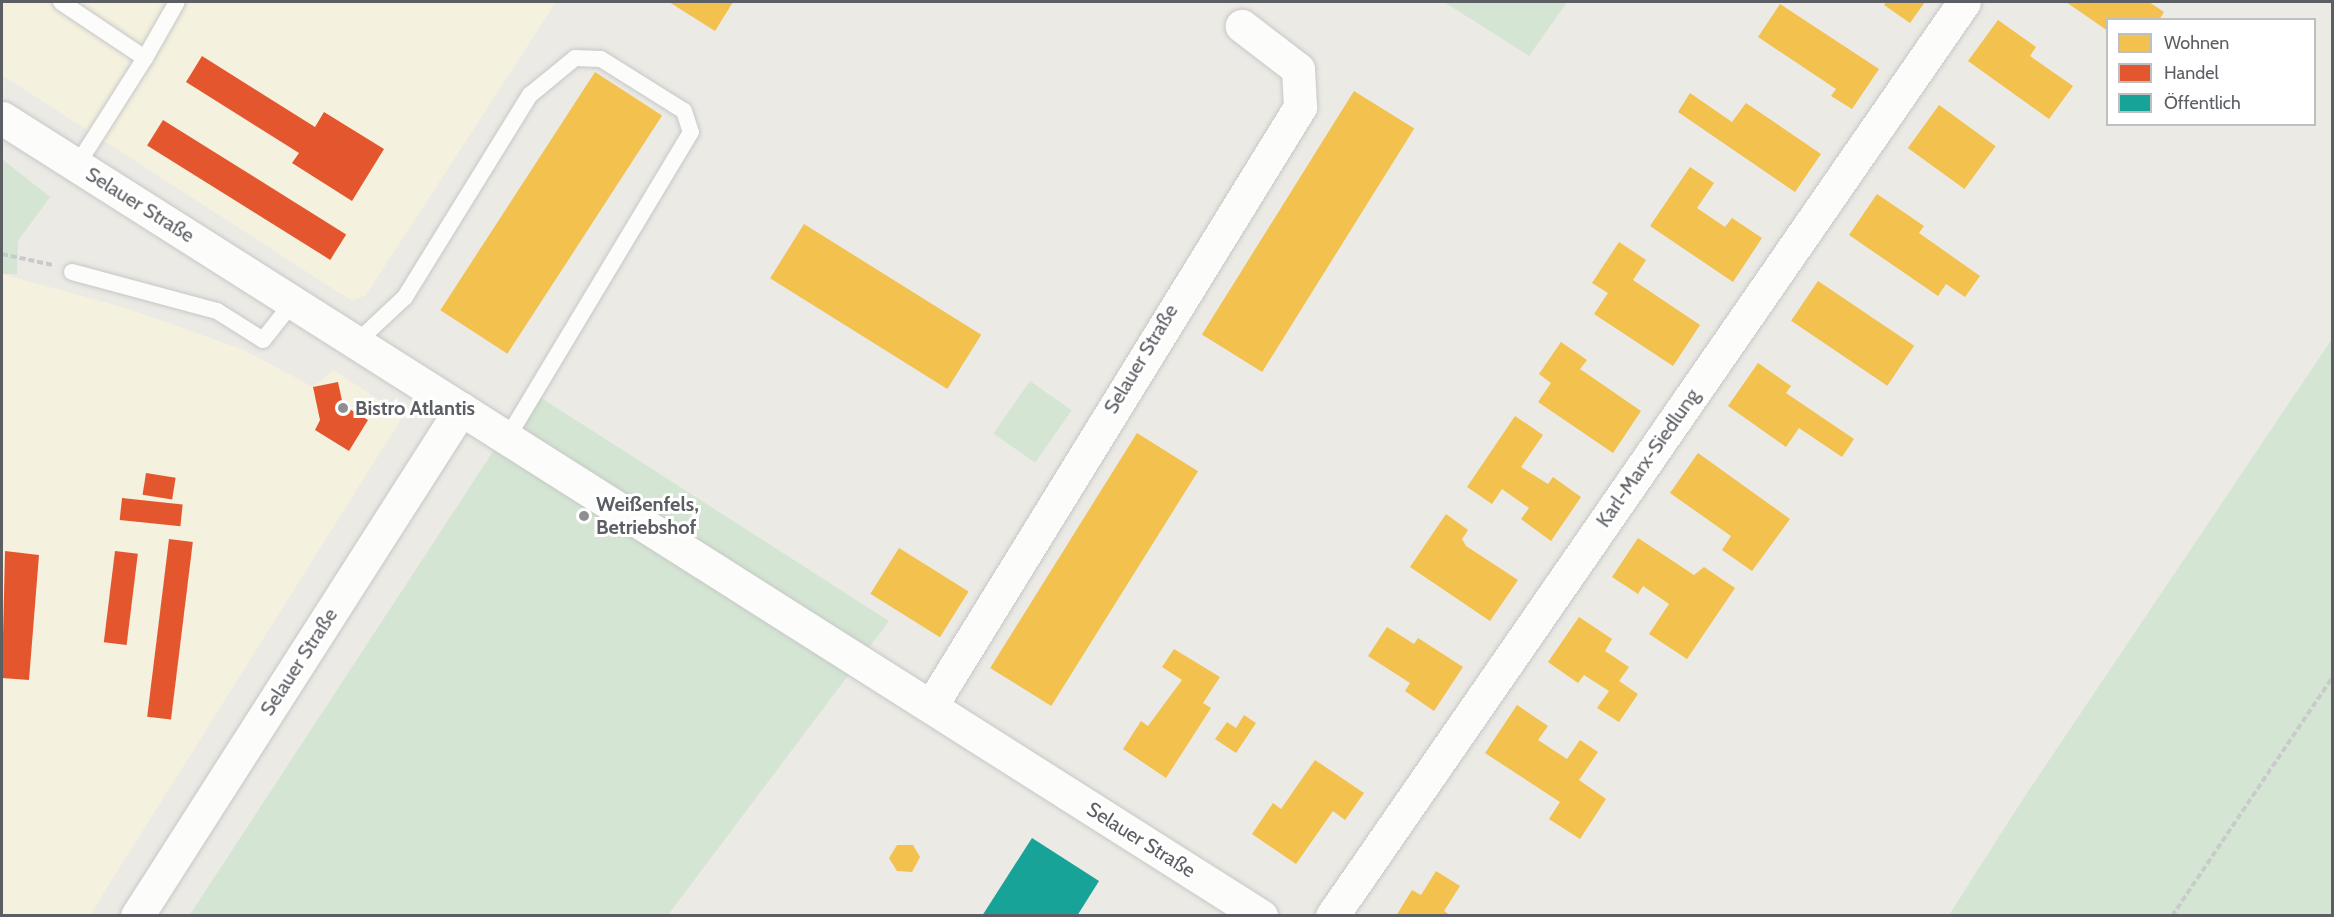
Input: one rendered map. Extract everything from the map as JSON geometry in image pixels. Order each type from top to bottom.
[{"type":"street","name":"Karl-Marx-Siedlung","points":[[1332,915],[1964,2]]},
{"type":"street","name":"Selauer Straße","points":[[931,706],[1300,107],[1298,69],[1242,26]]},
{"type":"street","name":"Selauer Straße","points":[[2,118],[1260,915]]},
{"type":"street","name":"Selauer Straße","points":[[137,915],[461,409]]},
{"type":"lane","points":[[61,2],[145,58]]},
{"type":"lane","points":[[77,165],[145,58],[177,2]]},
{"type":"lane","points":[[357,342],[405,297],[530,95],[575,58],[601,59],[684,111],[691,132],[507,438]]},
{"type":"lane","points":[[72,272],[217,311],[263,340],[293,302]]},
{"type":"path","points":[[2,254],[72,272]]},
{"type":"path","points":[[2172,915],[2332,678]]},
{"type":"shaded area","points":[[2,2],[556,2],[366,295],[352,301],[2,75]]},
{"type":"shaded area","points":[[2,274],[126,308],[244,350],[313,387],[334,370],[403,416],[90,915],[2,916]]},
{"type":"green space","points":[[1444,2],[1567,2],[1529,56]]},
{"type":"green space","points":[[2,159],[50,197],[18,241],[17,274],[2,274]]},
{"type":"green space","points":[[2332,339],[2332,915],[1949,915],[2021,802]]},
{"type":"green space","points":[[1030,381],[1072,410],[1035,463],[993,433]]},
{"type":"green space","points":[[532,392],[889,621],[668,915],[189,916]]},
{"type":"building: Wohnen","points":[[669,2],[733,2],[715,31]]},
{"type":"building: Wohnen","points":[[1886,2],[1925,2],[1910,23],[1884,5]]},
{"type":"building: Wohnen","points":[[2066,2],[2149,2],[2164,12],[2160,18],[2106,18],[2106,30]]},
{"type":"building: Wohnen","points":[[1780,4],[1879,69],[1852,109],[1831,96],[1836,89],[1758,37]]},
{"type":"building: Wohnen","points":[[1998,20],[2036,47],[2030,56],[2073,86],[2049,119],[1968,61]]},
{"type":"building: Wohnen","points":[[595,72],[662,116],[507,354],[440,310]]},
{"type":"building: Wohnen","points":[[1354,91],[1414,129],[1262,372],[1202,334]]},
{"type":"building: Wohnen","points":[[1690,93],[1732,122],[1746,103],[1821,154],[1795,192],[1678,112]]},
{"type":"building: Wohnen","points":[[1939,105],[1996,146],[1964,189],[1908,148]]},
{"type":"building: Wohnen","points":[[1690,167],[1714,183],[1697,208],[1725,227],[1732,218],[1762,238],[1733,282],[1650,226]]},
{"type":"building: Wohnen","points":[[1877,194],[1924,226],[1919,233],[1980,276],[1965,297],[1946,284],[1938,296],[1849,235]]},
{"type":"building: Wohnen","points":[[804,224],[981,335],[947,389],[770,278]]},
{"type":"building: Wohnen","points":[[1619,242],[1646,260],[1633,280],[1700,325],[1673,366],[1594,314],[1608,293],[1592,283]]},
{"type":"building: Wohnen","points":[[1818,281],[1914,346],[1887,386],[1791,321]]},
{"type":"building: Wohnen","points":[[1561,342],[1587,360],[1580,369],[1641,411],[1613,453],[1538,402],[1551,383],[1539,374]]},
{"type":"building: Wohnen","points":[[1758,363],[1791,386],[1786,393],[1854,439],[1842,457],[1799,428],[1786,447],[1728,406]]},
{"type":"building: Wohnen","points":[[1515,416],[1543,435],[1521,467],[1548,484],[1553,477],[1581,497],[1551,541],[1521,519],[1529,508],[1502,489],[1492,504],[1467,487]]},
{"type":"building: Wohnen","points":[[1137,433],[1198,471],[1051,706],[990,668]]},
{"type":"building: Wohnen","points":[[1698,453],[1790,519],[1752,571],[1722,550],[1731,536],[1670,493]]},
{"type":"building: Wohnen","points":[[1446,514],[1468,530],[1462,539],[1466,546],[1518,580],[1490,621],[1410,567]]},
{"type":"building: Wohnen","points":[[1638,538],[1694,575],[1704,567],[1735,588],[1687,659],[1649,634],[1669,604],[1643,586],[1638,594],[1612,577]]},
{"type":"building: Wohnen","points":[[899,548],[969,591],[940,637],[870,594]]},
{"type":"building: Wohnen","points":[[1579,617],[1612,639],[1605,651],[1629,667],[1619,681],[1638,694],[1619,722],[1597,708],[1609,691],[1584,675],[1578,683],[1548,662]]},
{"type":"building: Wohnen","points":[[1387,627],[1414,644],[1418,638],[1463,667],[1434,711],[1405,691],[1410,683],[1368,656]]},
{"type":"building: Wohnen","points":[[1174,649],[1220,677],[1203,703],[1211,708],[1166,778],[1123,749],[1141,721],[1148,726],[1182,680],[1162,667]]},
{"type":"building: Wohnen","points":[[1517,705],[1548,726],[1538,740],[1567,759],[1580,740],[1598,752],[1579,780],[1606,799],[1580,839],[1549,819],[1560,802],[1485,753]]},
{"type":"building: Wohnen","points":[[1244,715],[1256,723],[1236,753],[1215,739],[1227,722],[1236,728]]},
{"type":"building: Wohnen","points":[[1315,760],[1364,793],[1345,820],[1333,811],[1296,864],[1252,834],[1273,803],[1281,809]]},
{"type":"building: Wohnen","points":[[897,845],[913,845],[920,857],[912,872],[897,871],[889,858]]},
{"type":"building: Wohnen","points":[[1436,871],[1460,886],[1444,911],[1451,916],[1396,916],[1412,890],[1421,895]]},
{"type":"building: Handel","points":[[202,56],[315,127],[324,112],[384,149],[352,201],[292,163],[299,153],[186,82]]},
{"type":"building: Handel","points":[[163,120],[346,234],[330,260],[147,145]]},
{"type":"building: Handel","points":[[338,382],[343,405],[368,420],[349,451],[315,430],[320,420],[313,387]]},
{"type":"building: Handel","points":[[146,473],[176,478],[172,499],[143,495]]},
{"type":"building: Handel","points":[[122,498],[183,504],[180,526],[120,520]]},
{"type":"building: Handel","points":[[169,539],[193,542],[171,720],[147,717]]},
{"type":"building: Handel","points":[[5,551],[39,555],[29,680],[2,678]]},
{"type":"building: Handel","points":[[115,551],[138,554],[127,645],[104,642]]},
{"type":"building: Öffentlich","points":[[1032,838],[1099,881],[1077,916],[982,916]]},
{"type":"place","name":"Bistro Atlantis","points":[[343,408]]},
{"type":"place","name":"Weißenfels, Betriebshof","points":[[584,516]]}]
